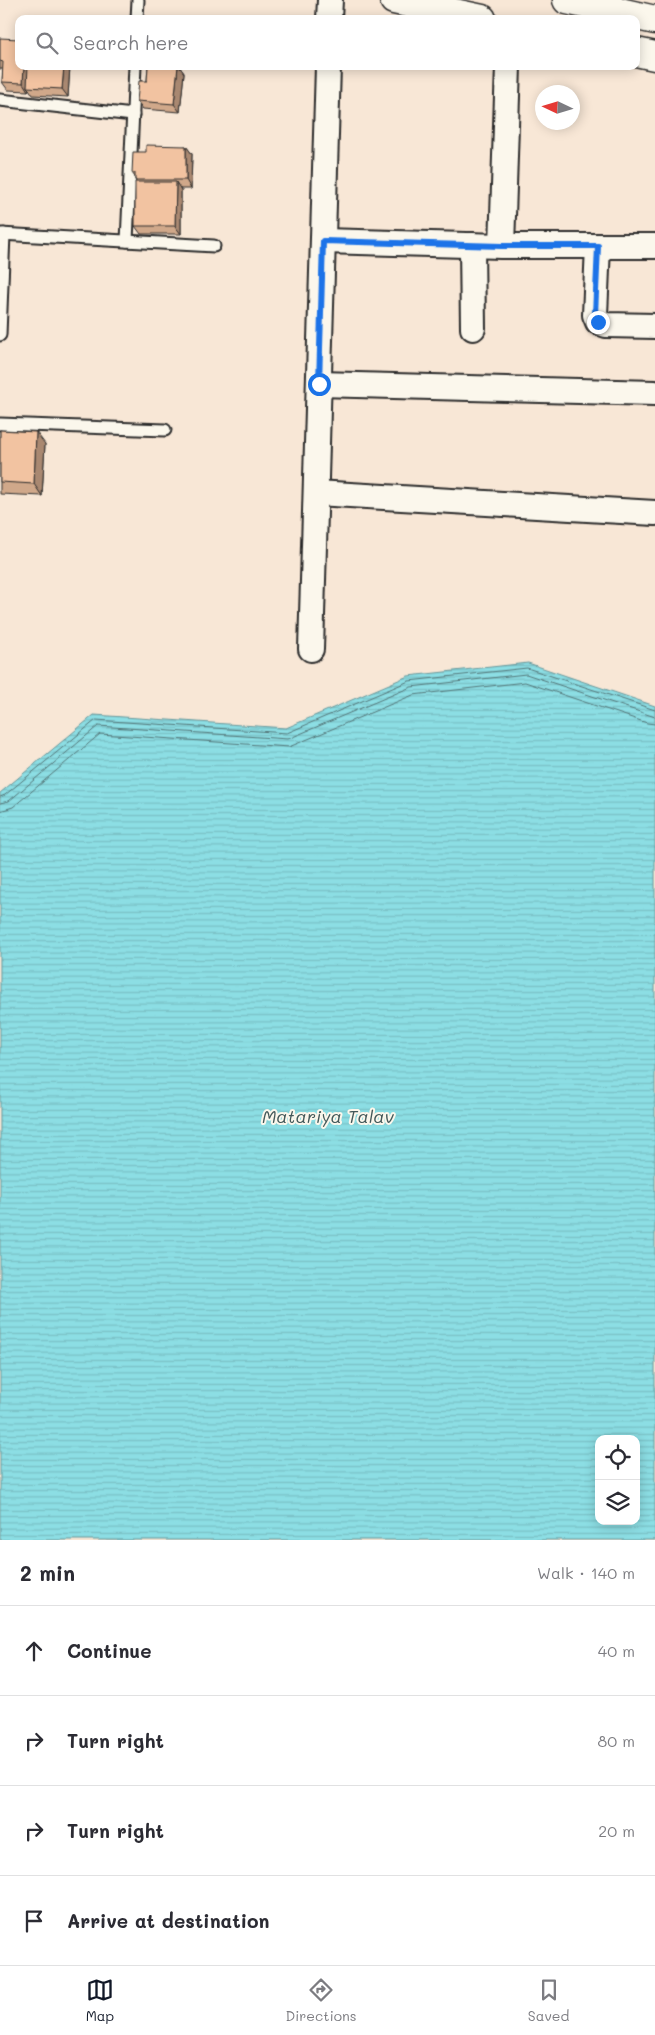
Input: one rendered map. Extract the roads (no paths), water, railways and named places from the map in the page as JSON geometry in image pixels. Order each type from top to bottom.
[{"type":"main road","points":[[394,0],[463,15]]},
{"type":"main road","points":[[571,0],[634,15]]},
{"type":"main road","points":[[640,16],[655,20]]},
{"type":"main road","points":[[640,53],[655,56]]},
{"type":"street","points":[[329,15],[330,0]]},
{"type":"street","points":[[311,650],[328,70]]},
{"type":"street","points":[[502,246],[508,70]]},
{"type":"street","points":[[323,241],[502,246],[655,246]]},
{"type":"street","points":[[472,245],[473,328]]},
{"type":"street","points":[[598,246],[595,315],[598,322],[606,325],[655,326]]},
{"type":"street","points":[[319,384],[655,393]]},
{"type":"street","points":[[316,493],[655,513]]},
{"type":"lane","points":[[138,0],[138,15]]},
{"type":"lane","points":[[127,241],[135,70]]},
{"type":"lane","points":[[0,100],[133,114]]},
{"type":"lane","points":[[0,335],[2,234],[214,246]]},
{"type":"lane","points":[[0,424],[165,430]]},
{"type":"water","name":"Matariya Talav","points":[[528,663],[655,706],[655,1540],[0,1540],[0,793],[94,715],[286,728],[408,676]]}]
